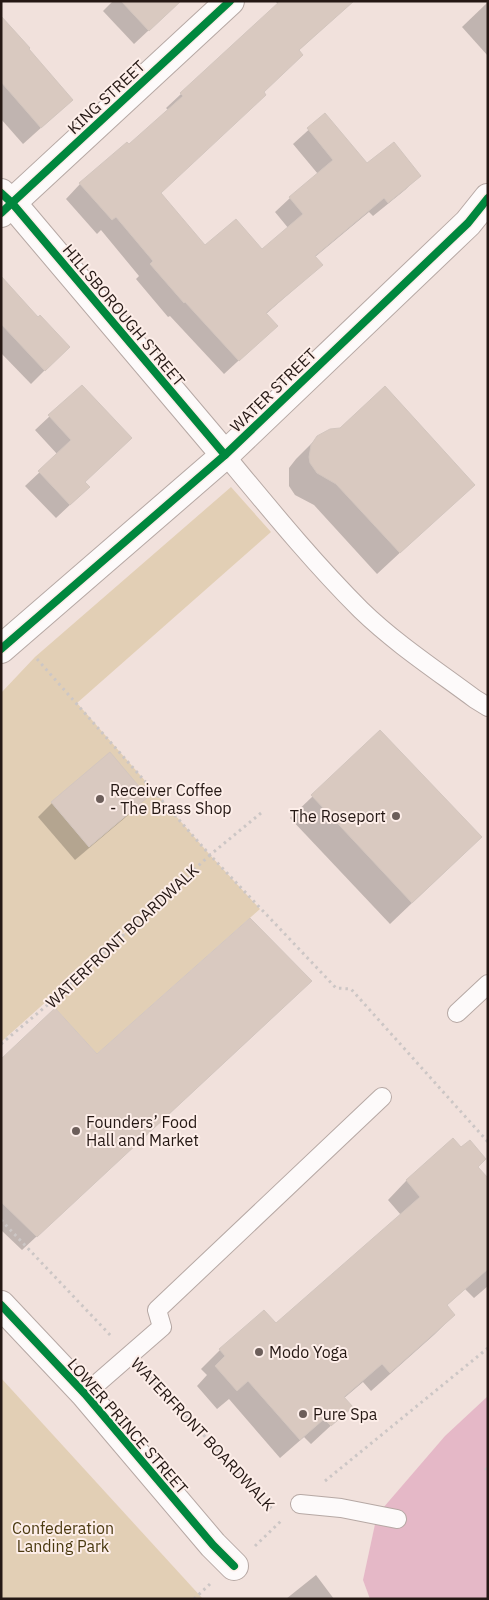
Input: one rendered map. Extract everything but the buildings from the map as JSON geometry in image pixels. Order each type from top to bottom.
[{"type":"street","name":"KING STREET","points":[[5,203],[230,1]]},
{"type":"street","name":"WATER STREET","points":[[9,643],[225,455],[478,217],[488,198]]},
{"type":"street","name":"HILLSBOROUGH STREET","points":[[5,203],[225,455]]},
{"type":"street","name":"LOWER PRINCE STREET","points":[[1,1305],[85,1394],[212,1545],[234,1566]]},
{"type":"lane","points":[[225,455],[299,545],[361,610],[392,638],[488,707]]},
{"type":"lane","points":[[457,1013],[488,984]]},
{"type":"lane","points":[[85,1394],[162,1327],[157,1310],[382,1097]]},
{"type":"lane","points":[[300,1504],[341,1508],[398,1519]]},
{"type":"path","points":[[9,643],[210,855],[260,813]]},
{"type":"green space","points":[[231,487],[271,532],[77,703],[210,855],[260,909],[97,1054],[51,1002],[172,889],[1,1042],[1,693],[35,657]]},
{"type":"green space","name":"Confederation Landing Park","points":[[1,1378],[203,1599],[1,1599]]},
{"type":"shaded area","points":[[488,1396],[488,1599],[370,1599],[363,1580],[377,1515],[445,1436]]},
{"type":"cycle path","points":[[1,213],[230,1]]},
{"type":"cycle path","points":[[1,193],[12,203],[225,455]]},
{"type":"cycle path","points":[[1,649],[225,455],[468,223],[488,198]]},
{"type":"cycle path","points":[[1,1305],[85,1394],[213,1545],[234,1566]]},
{"type":"place","name":"Receiver Coffee - The Brass Shop","points":[[100,799]]},
{"type":"place","name":"The Roseport","points":[[396,816]]},
{"type":"place","name":"Founders’ Food Hall and Market","points":[[76,1131]]},
{"type":"place","name":"Modo Yoga","points":[[259,1352]]},
{"type":"place","name":"Pure Spa","points":[[303,1414]]}]
